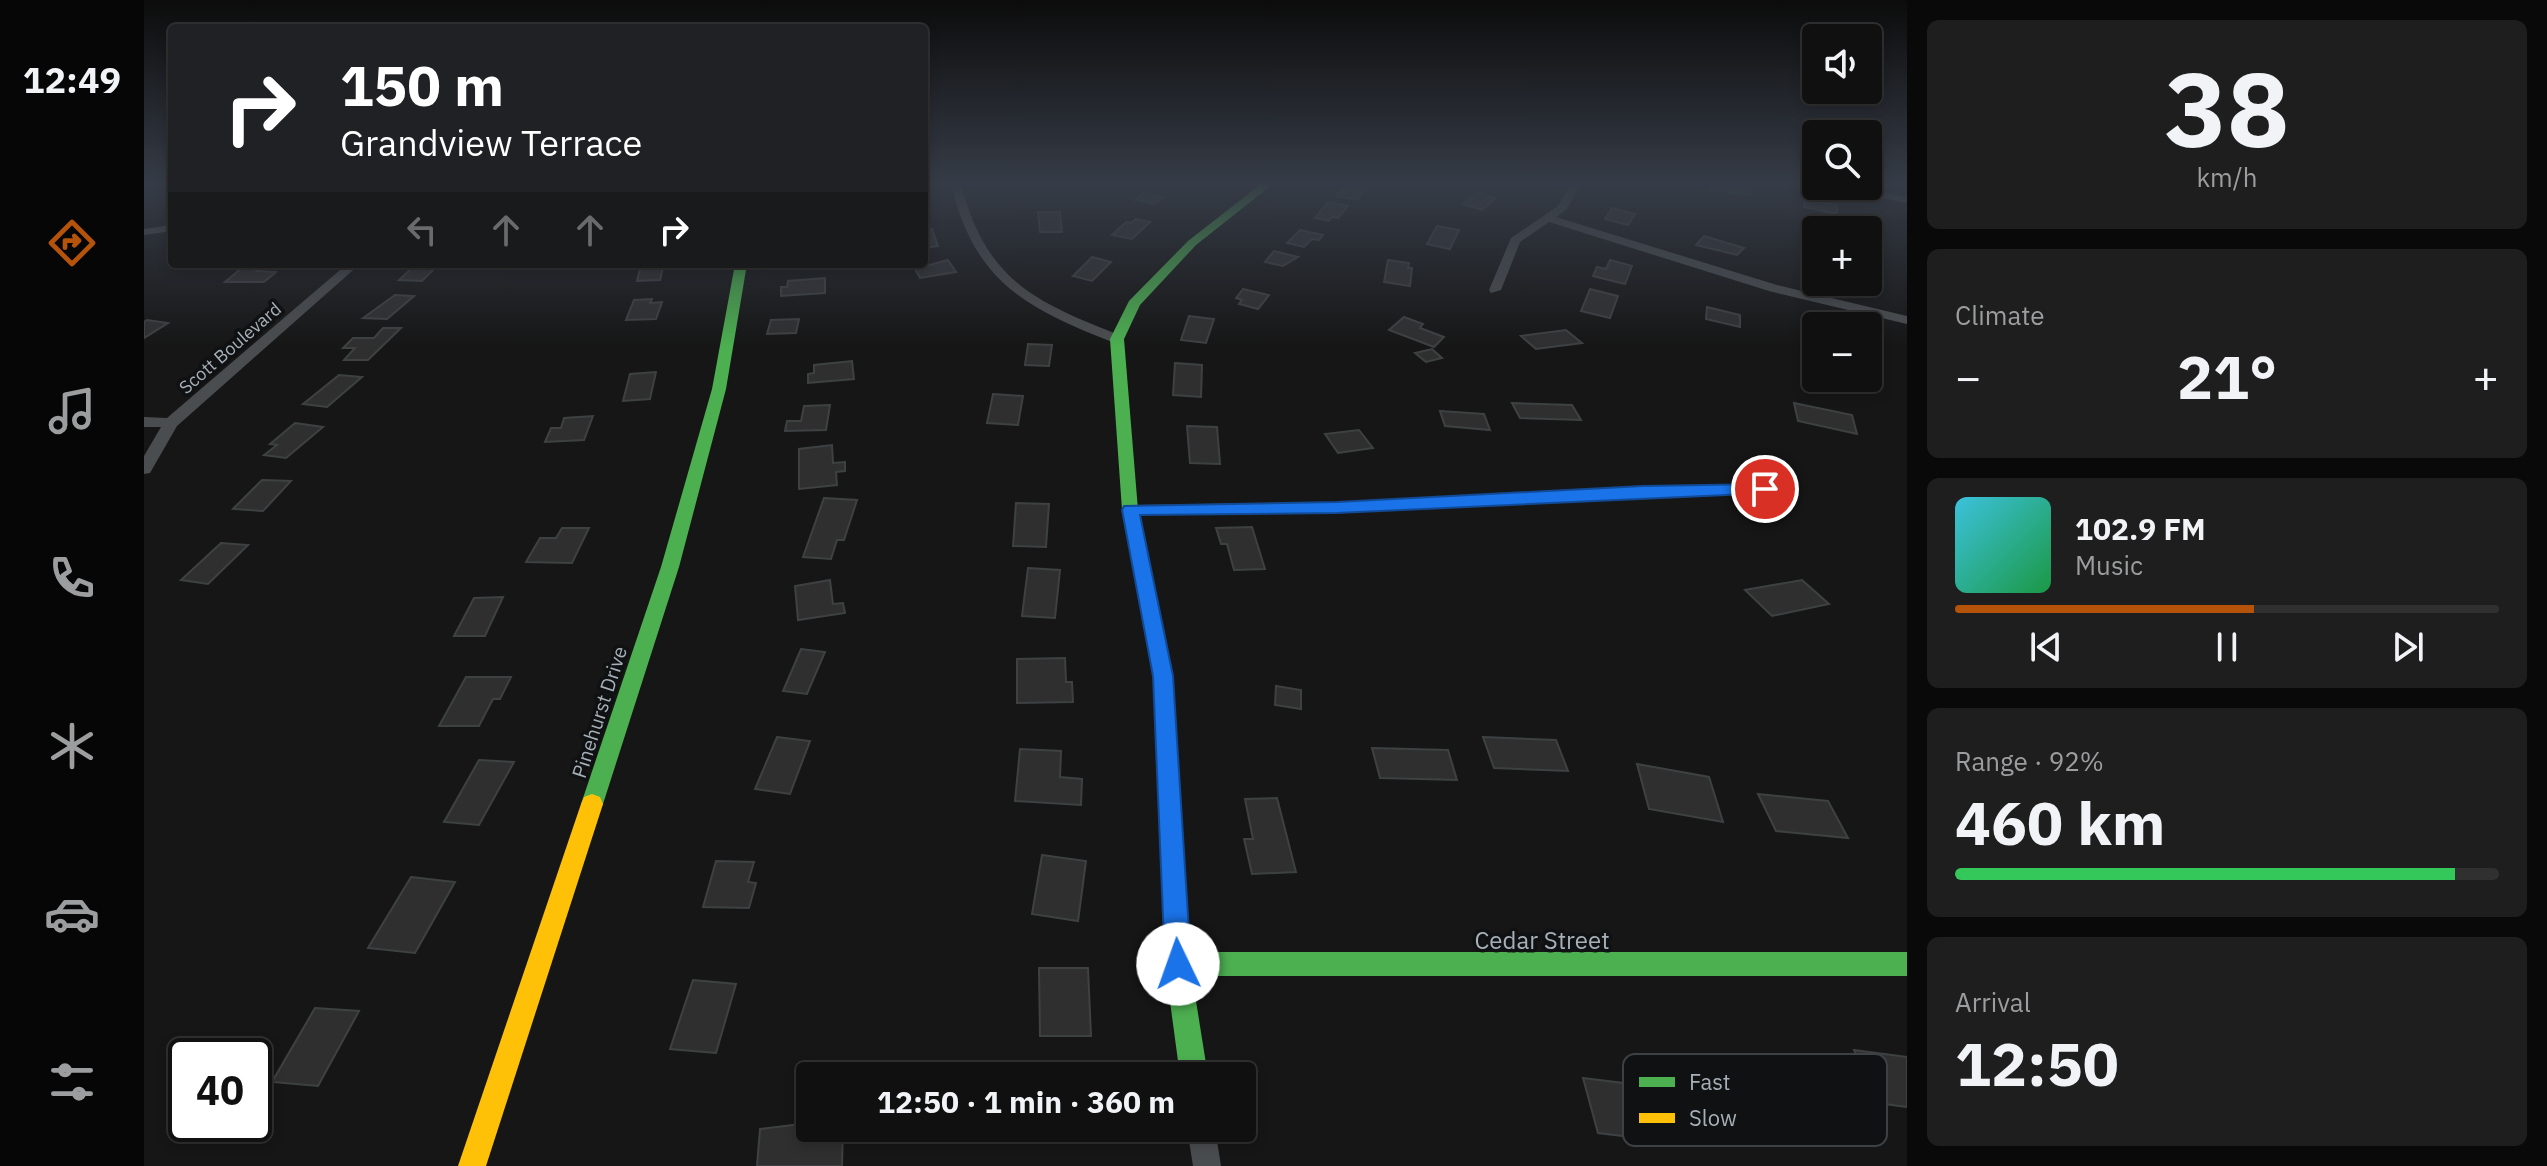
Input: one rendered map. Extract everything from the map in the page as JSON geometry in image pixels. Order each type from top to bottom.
[{"type":"street","points":[[973,238],[983,258],[1034,304],[1117,339]]},
{"type":"street","points":[[1192,1062],[1178,964],[1163,676],[1130,510],[1117,339],[1134,304],[1198,238]]},
{"type":"street","points":[[1495,290],[1517,238]]},
{"type":"street","points":[[1613,238],[1773,288],[1907,320]]},
{"type":"street","name":"Scott Boulevard","points":[[144,469],[171,423],[349,268]]},
{"type":"street","name":"Pinehurst Drive","points":[[472,1166],[670,567],[719,389],[740,268]]},
{"type":"street","points":[[144,422],[171,423]]},
{"type":"street","points":[[1130,510],[1337,507],[1643,491],[1765,489]]},
{"type":"street","name":"Cedar Street","points":[[1178,964],[1907,964]]},
{"type":"street","points":[[1203,1142],[1207,1166]]},
{"type":"building","points":[[928,238],[935,238],[938,246],[928,247]]},
{"type":"building","points":[[1292,238],[1320,238],[1312,239],[1304,247],[1287,243]]},
{"type":"building","points":[[1430,238],[1455,238],[1450,249],[1427,244]]},
{"type":"building","points":[[1702,238],[1712,238],[1744,248],[1737,255],[1696,245]]},
{"type":"building","points":[[1274,251],[1298,257],[1283,266],[1265,262]]},
{"type":"building","points":[[1092,257],[1111,262],[1092,281],[1073,276]]},
{"type":"building","points":[[948,260],[956,272],[920,278],[915,269],[928,268]]},
{"type":"building","points":[[1388,260],[1409,263],[1408,268],[1412,268],[1410,286],[1384,282]]},
{"type":"building","points":[[1610,260],[1632,266],[1625,284],[1593,276],[1597,267],[1606,269]]},
{"type":"building","points":[[242,268],[276,272],[264,282],[225,282]]},
{"type":"building","points":[[412,268],[435,268],[422,281],[399,280]]},
{"type":"building","points":[[640,268],[663,268],[660,280],[637,281]]},
{"type":"building","points":[[825,278],[825,293],[781,296],[781,287],[787,287],[788,281]]},
{"type":"building","points":[[1243,289],[1269,295],[1258,309],[1239,304],[1242,300],[1236,298]]},
{"type":"building","points":[[1590,289],[1618,296],[1610,318],[1581,311]]},
{"type":"building","points":[[395,295],[414,296],[387,319],[363,318]]},
{"type":"building","points":[[652,299],[650,303],[662,302],[656,319],[626,320],[634,300]]},
{"type":"building","points":[[1707,307],[1740,315],[1740,327],[1706,319]]},
{"type":"building","points":[[1189,316],[1214,319],[1206,343],[1181,340]]},
{"type":"building","points":[[1404,317],[1423,324],[1420,328],[1444,337],[1434,347],[1389,330]]},
{"type":"building","points":[[799,319],[796,333],[767,334],[771,320]]},
{"type":"building","points":[[144,322],[168,323],[144,338]]},
{"type":"building","points":[[383,328],[401,328],[368,360],[344,360],[355,348],[343,348],[353,338],[374,338]]},
{"type":"building","points":[[1566,330],[1582,343],[1536,349],[1521,336]]},
{"type":"building","points":[[1028,344],[1052,345],[1049,366],[1025,365]]},
{"type":"building","points":[[1432,349],[1442,358],[1426,362],[1415,353]]},
{"type":"building","points":[[852,361],[854,379],[808,383],[808,374],[814,373],[814,365]]},
{"type":"building","points":[[1175,363],[1202,365],[1201,397],[1173,395]]},
{"type":"building","points":[[656,372],[650,399],[623,401],[630,374]]},
{"type":"building","points":[[339,375],[362,377],[327,407],[303,404]]},
{"type":"building","points":[[993,394],[1023,396],[1018,425],[987,423]]},
{"type":"building","points":[[1512,403],[1572,405],[1581,420],[1520,418]]},
{"type":"building","points":[[1794,403],[1852,415],[1857,434],[1798,421]]},
{"type":"building","points":[[830,405],[826,430],[785,431],[787,421],[801,421],[804,406]]},
{"type":"building","points":[[1440,411],[1484,414],[1490,430],[1445,426]]},
{"type":"building","points":[[593,416],[584,440],[545,442],[551,428],[561,428],[564,418]]},
{"type":"building","points":[[295,423],[323,427],[286,458],[264,455],[277,445],[270,444]]},
{"type":"building","points":[[1187,426],[1217,427],[1220,464],[1190,463]]},
{"type":"building","points":[[1359,430],[1373,448],[1338,453],[1325,434]]},
{"type":"building","points":[[832,445],[833,463],[845,462],[845,471],[836,472],[837,485],[799,489],[799,449]]},
{"type":"building","points":[[262,480],[291,481],[263,511],[233,509]]},
{"type":"building","points":[[824,498],[857,500],[844,540],[837,540],[831,559],[803,557]]},
{"type":"building","points":[[1016,503],[1049,504],[1046,547],[1013,546]]},
{"type":"building","points":[[1252,527],[1265,569],[1234,570],[1227,544],[1221,544],[1216,528]]},
{"type":"building","points":[[562,528],[589,528],[572,563],[526,562],[540,538],[556,538]]},
{"type":"building","points":[[221,543],[248,545],[208,584],[181,580]]},
{"type":"building","points":[[1028,568],[1060,570],[1055,618],[1022,616]]},
{"type":"building","points":[[830,580],[833,604],[843,603],[845,613],[798,620],[795,586]]},
{"type":"building","points":[[1802,580],[1829,604],[1772,616],[1745,590]]},
{"type":"building","points":[[503,597],[485,636],[454,636],[474,598]]},
{"type":"building","points":[[801,649],[825,652],[807,694],[783,691]]},
{"type":"building","points":[[1065,658],[1066,682],[1072,682],[1073,702],[1017,703],[1017,659]]},
{"type":"building","points":[[466,677],[511,677],[500,699],[493,699],[479,726],[439,726]]},
{"type":"building","points":[[1276,686],[1301,690],[1301,709],[1275,705]]},
{"type":"building","points":[[777,737],[810,741],[790,794],[755,789]]},
{"type":"building","points":[[1483,737],[1556,740],[1568,771],[1494,768]]},
{"type":"building","points":[[1372,748],[1448,750],[1457,780],[1380,778]]},
{"type":"building","points":[[1020,749],[1061,751],[1060,777],[1082,779],[1081,805],[1015,801]]},
{"type":"building","points":[[479,760],[514,762],[479,825],[444,822]]},
{"type":"building","points":[[1637,764],[1709,777],[1723,822],[1649,809]]},
{"type":"building","points":[[1758,794],[1828,801],[1848,838],[1776,831]]},
{"type":"building","points":[[1277,798],[1296,872],[1252,874],[1244,839],[1253,839],[1245,799]]},
{"type":"building","points":[[1042,855],[1086,861],[1078,921],[1032,914]]},
{"type":"building","points":[[716,861],[754,862],[748,882],[756,883],[749,908],[703,907]]},
{"type":"building","points":[[411,877],[455,882],[415,953],[368,948]]},
{"type":"building","points":[[1039,968],[1088,968],[1091,1036],[1040,1036]]},
{"type":"building","points":[[693,980],[736,984],[716,1053],[670,1049]]},
{"type":"building","points":[[315,1008],[359,1011],[318,1086],[272,1082]]},
{"type":"building","points":[[1854,1050],[1884,1054],[1856,1054]]},
{"type":"building","points":[[1887,1054],[1907,1057],[1907,1107],[1887,1104]]},
{"type":"building","points":[[1583,1078],[1623,1083],[1623,1136],[1598,1133]]},
{"type":"building","points":[[796,1125],[796,1142],[843,1142],[842,1166],[757,1166],[760,1129]]},
{"type":"traffic: fast","points":[[1192,1062],[1178,964],[1163,676],[1130,510],[1117,339],[1134,304],[1198,238]]},
{"type":"traffic: fast","points":[[592,804],[670,567],[719,389],[740,268]]},
{"type":"traffic: fast","points":[[1178,964],[1907,964]]},
{"type":"traffic: slow","points":[[472,1166],[592,804]]},
{"type":"route","points":[[1178,964],[1163,676],[1130,510],[1337,507],[1643,491],[1765,489]]}]
